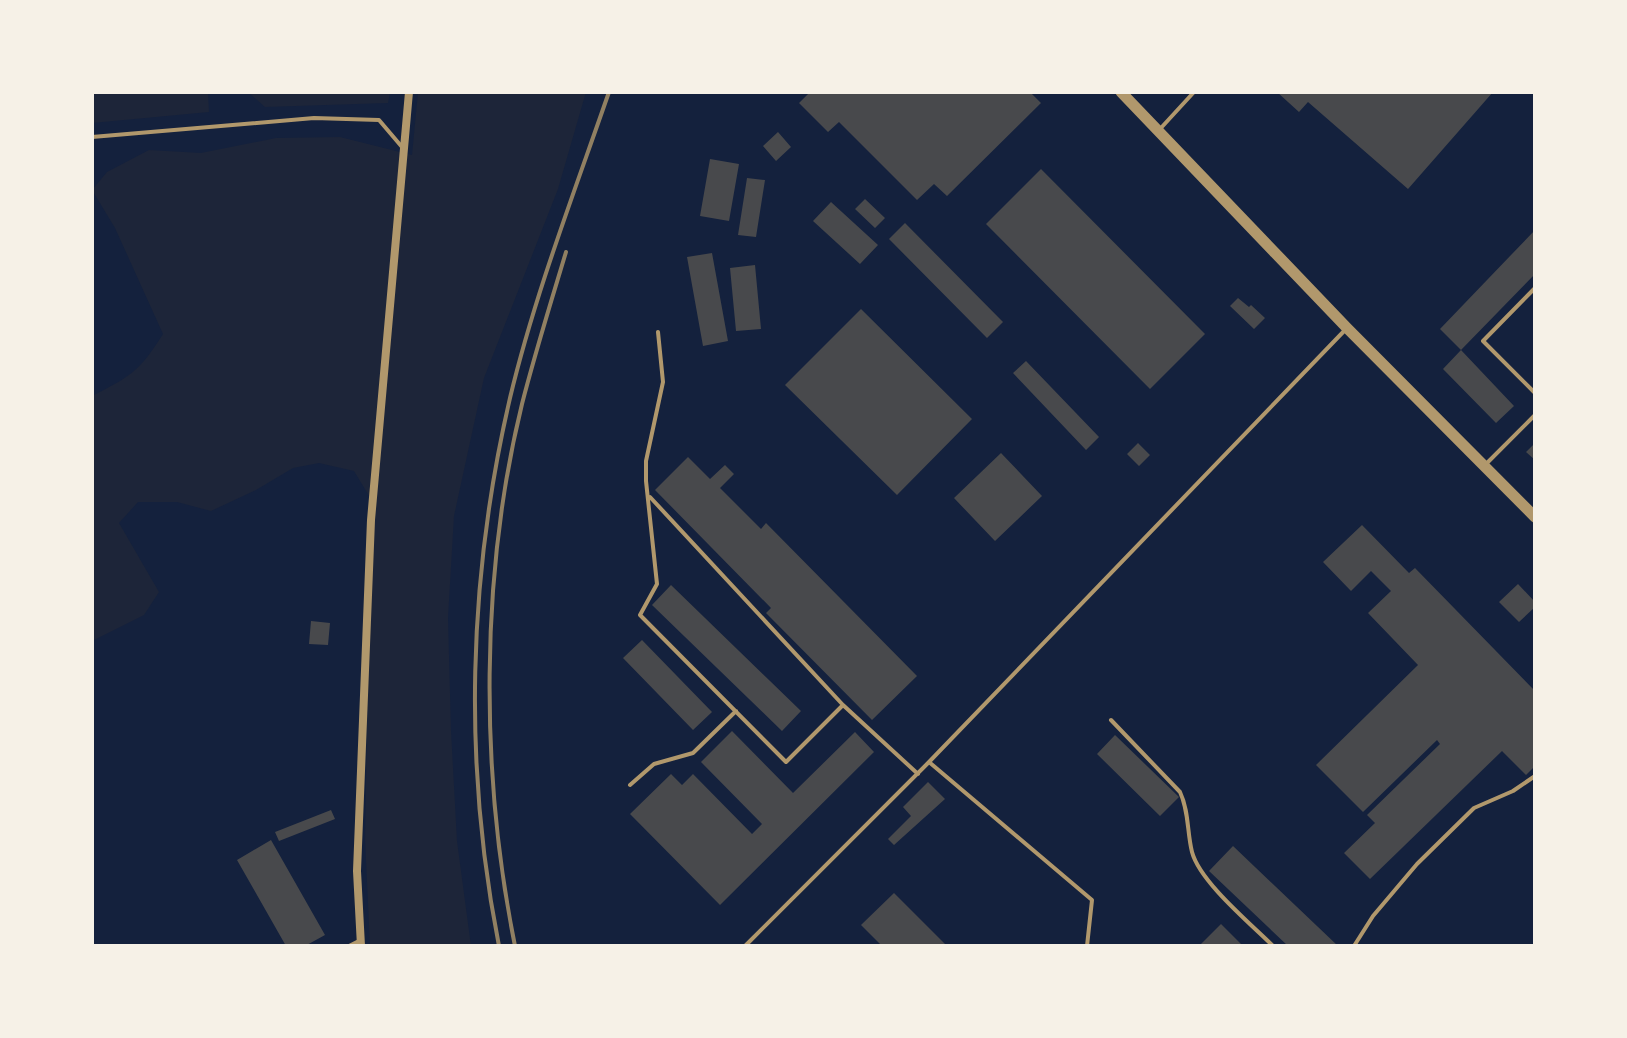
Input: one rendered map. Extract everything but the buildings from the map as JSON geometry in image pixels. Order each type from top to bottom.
[{"type":"street","points":[[360,943],[357,871],[371,520],[409,92]]},
{"type":"street","points":[[1121,92],[1347,328],[1535,517]]},
{"type":"lane","points":[[1158,130],[1194,92]]},
{"type":"lane","points":[[92,137],[314,118],[379,120],[404,149]]},
{"type":"lane","points":[[1535,288],[1483,341],[1535,393]]},
{"type":"lane","points":[[745,946],[918,774],[1347,328]]},
{"type":"lane","points":[[658,332],[663,382],[646,461],[657,584],[640,615],[786,762],[843,705]]},
{"type":"lane","points":[[1484,466],[1535,415]]},
{"type":"lane","points":[[649,496],[843,705],[918,774]]},
{"type":"lane","points":[[630,785],[654,764],[693,753],[736,711]]},
{"type":"lane","points":[[1111,720],[1180,792],[1187,807],[1193,855],[1217,891],[1273,946]]},
{"type":"lane","points":[[929,762],[1092,900],[1087,946]]},
{"type":"lane","points":[[1354,946],[1373,916],[1417,864],[1474,808],[1513,791],[1535,776]]},
{"type":"lane","points":[[349,946],[360,943]]},
{"type":"shaded area","points":[[92,92],[208,92],[209,112],[92,123]]},
{"type":"shaded area","points":[[248,92],[390,92],[388,103],[265,107]]},
{"type":"shaded area","points":[[418,92],[586,92],[558,189],[484,378],[454,516],[448,618],[451,731],[457,841],[471,946],[370,946],[365,839],[370,543],[374,504],[354,471],[319,463],[293,468],[211,511],[177,502],[138,502],[119,523],[159,592],[144,615],[92,641],[92,396],[133,372],[163,334],[115,228],[92,190],[107,172],[149,150],[201,153],[276,138],[340,137],[412,155]]},
{"type":"railway","points":[[499,946],[487,878],[476,741],[475,672],[486,534],[496,466],[520,359],[609,92]]},
{"type":"railway","points":[[515,946],[495,812],[491,744],[492,605],[508,469],[527,385],[566,252]]}]
